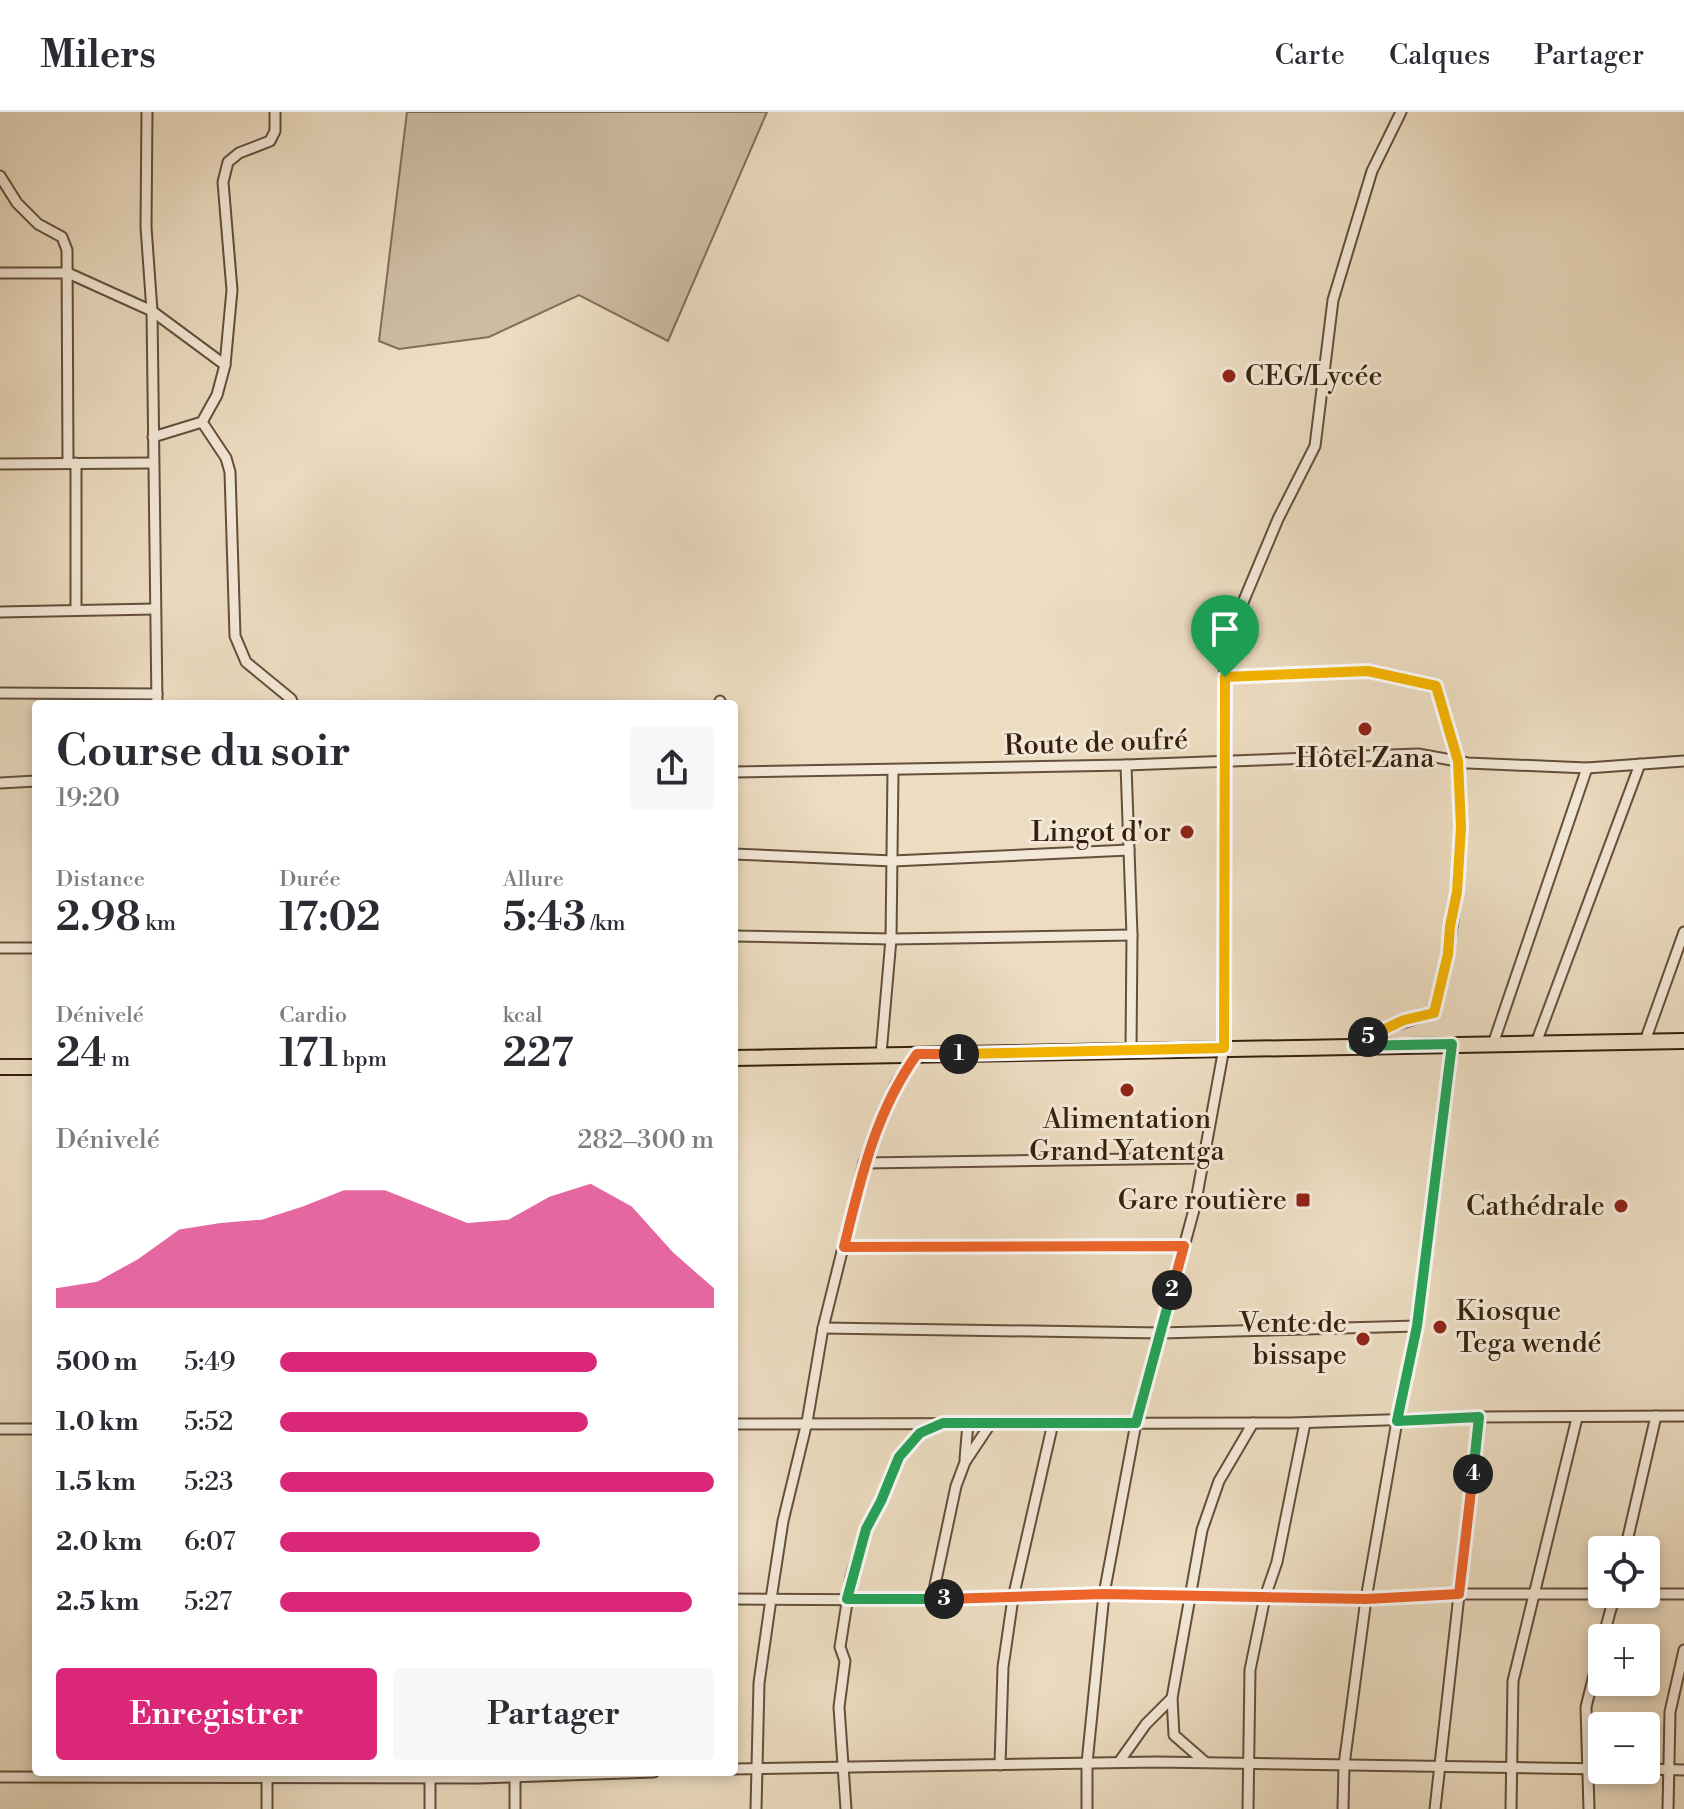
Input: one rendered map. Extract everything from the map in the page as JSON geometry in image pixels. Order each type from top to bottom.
[{"type":"main road","points":[[738,1058],[1684,1041]]},
{"type":"main road","points":[[0,1067],[32,1067]]},
{"type":"street","points":[[0,693],[157,699],[152,311],[146,227],[147,112]]},
{"type":"street","points":[[153,437],[202,422],[217,395],[225,365],[232,290],[223,182],[228,162],[239,153],[270,141],[275,131],[275,112]]},
{"type":"street","points":[[1087,1809],[1087,1763],[1104,1594],[1136,1423],[1184,1246],[1224,1048],[1226,761],[1223,650],[1278,519],[1315,446],[1333,300],[1372,171],[1401,112]]},
{"type":"street","points":[[0,176],[17,203],[38,224],[62,237],[67,250],[76,610]]},
{"type":"street","points":[[0,273],[68,273],[152,311],[225,365]]},
{"type":"street","points":[[202,422],[226,458],[230,472],[235,636],[246,662],[291,700]]},
{"type":"street","points":[[0,464],[152,463]]},
{"type":"street","points":[[0,612],[155,609]]},
{"type":"street","points":[[1225,677],[1368,671],[1436,686],[1458,761],[1461,827],[1457,892],[1448,954],[1434,1013],[1377,1031],[1354,1046]]},
{"type":"street","name":"Route de oufré","points":[[738,772],[1126,765],[1418,754],[1458,761],[1587,768],[1684,761]]},
{"type":"street","points":[[1536,1043],[1640,764]]},
{"type":"street","points":[[1126,765],[1132,935],[1131,1050]]},
{"type":"street","points":[[1493,1044],[1587,768]]},
{"type":"street","points":[[881,1054],[891,939],[893,771]]},
{"type":"street","points":[[0,783],[32,781]]},
{"type":"street","points":[[738,854],[893,861],[1129,850]]},
{"type":"street","points":[[1645,1041],[1684,932]]},
{"type":"street","points":[[738,936],[891,939],[1132,935]]},
{"type":"street","points":[[0,948],[32,948]]},
{"type":"street","points":[[1343,1809],[1344,1765],[1366,1599],[1417,1326],[1452,1044]]},
{"type":"street","points":[[756,1809],[759,1683],[783,1521],[807,1422],[823,1328],[864,1163],[896,1084],[917,1054]]},
{"type":"street","points":[[864,1163],[1204,1158]]},
{"type":"street","points":[[844,1247],[1184,1246]]},
{"type":"street","points":[[823,1328],[1161,1333],[1417,1326]]},
{"type":"street","points":[[1628,1536],[1656,1416]]},
{"type":"street","points":[[738,1424],[1305,1423],[1479,1417],[1684,1416]]},
{"type":"street","points":[[1435,1809],[1479,1417]]},
{"type":"street","points":[[1511,1809],[1513,1681],[1577,1418]]},
{"type":"street","points":[[846,1809],[839,1707],[845,1661],[840,1647],[847,1599],[866,1529],[899,1457],[920,1433],[943,1423]]},
{"type":"street","points":[[965,1462],[968,1423]]},
{"type":"street","points":[[932,1599],[956,1486],[965,1462],[991,1423]]},
{"type":"street","points":[[1000,1765],[1003,1667],[1013,1598],[1053,1423]]},
{"type":"street","points":[[1206,1763],[1174,1735],[1172,1698],[1202,1530],[1219,1481],[1253,1423]]},
{"type":"street","points":[[1248,1809],[1250,1670],[1265,1597],[1277,1562],[1305,1423]]},
{"type":"street","points":[[0,1429],[32,1429]]},
{"type":"street","points":[[738,1599],[1013,1598],[1104,1594],[1366,1599],[1459,1594],[1588,1594]]},
{"type":"street","points":[[1660,1594],[1684,1594]]},
{"type":"street","points":[[1668,1809],[1670,1712],[1684,1650]]},
{"type":"street","points":[[1588,1748],[1586,1707],[1589,1696]]},
{"type":"street","points":[[1119,1762],[1146,1724],[1172,1698]]},
{"type":"street","points":[[738,1769],[1119,1762],[1588,1769]]},
{"type":"street","points":[[1660,1770],[1684,1770]]},
{"type":"street","points":[[0,1777],[32,1776]]},
{"type":"street","points":[[267,1776],[267,1809]]},
{"type":"street","points":[[430,1776],[430,1809]]},
{"type":"street","points":[[515,1776],[515,1809]]},
{"type":"street","points":[[1589,1784],[1589,1809]]},
{"type":"shaded area","points":[[407,112],[767,112],[668,341],[579,295],[489,337],[399,349],[379,341]]},
{"type":"place","name":"CEG/Lycée","points":[[1229,376]]},
{"type":"place","name":"Hôtel Zana","points":[[1365,729]]},
{"type":"place","name":"Lingot d'or","points":[[1187,832]]},
{"type":"place","name":"Alimentation Grand Yatentga","points":[[1127,1090]]},
{"type":"place","name":"Gare routière","points":[[1303,1200]]},
{"type":"place","name":"Cathédrale","points":[[1621,1206]]},
{"type":"place","name":"Kiosque Tega wendé","points":[[1440,1327]]},
{"type":"place","name":"Vente de bissape","points":[[1363,1339]]},
{"type":"route","points":[[1368,671],[1436,686],[1458,761],[1461,827],[1457,892],[1448,954],[1434,1013],[1377,1031],[1354,1046],[1452,1044],[1417,1326],[1397,1421],[1479,1417],[1459,1594],[1366,1599],[1104,1594],[847,1599],[866,1529],[899,1457],[920,1433],[943,1423],[1136,1423],[1184,1246],[844,1247],[864,1163],[896,1084],[917,1054],[1224,1048],[1225,677],[1368,671]]}]
